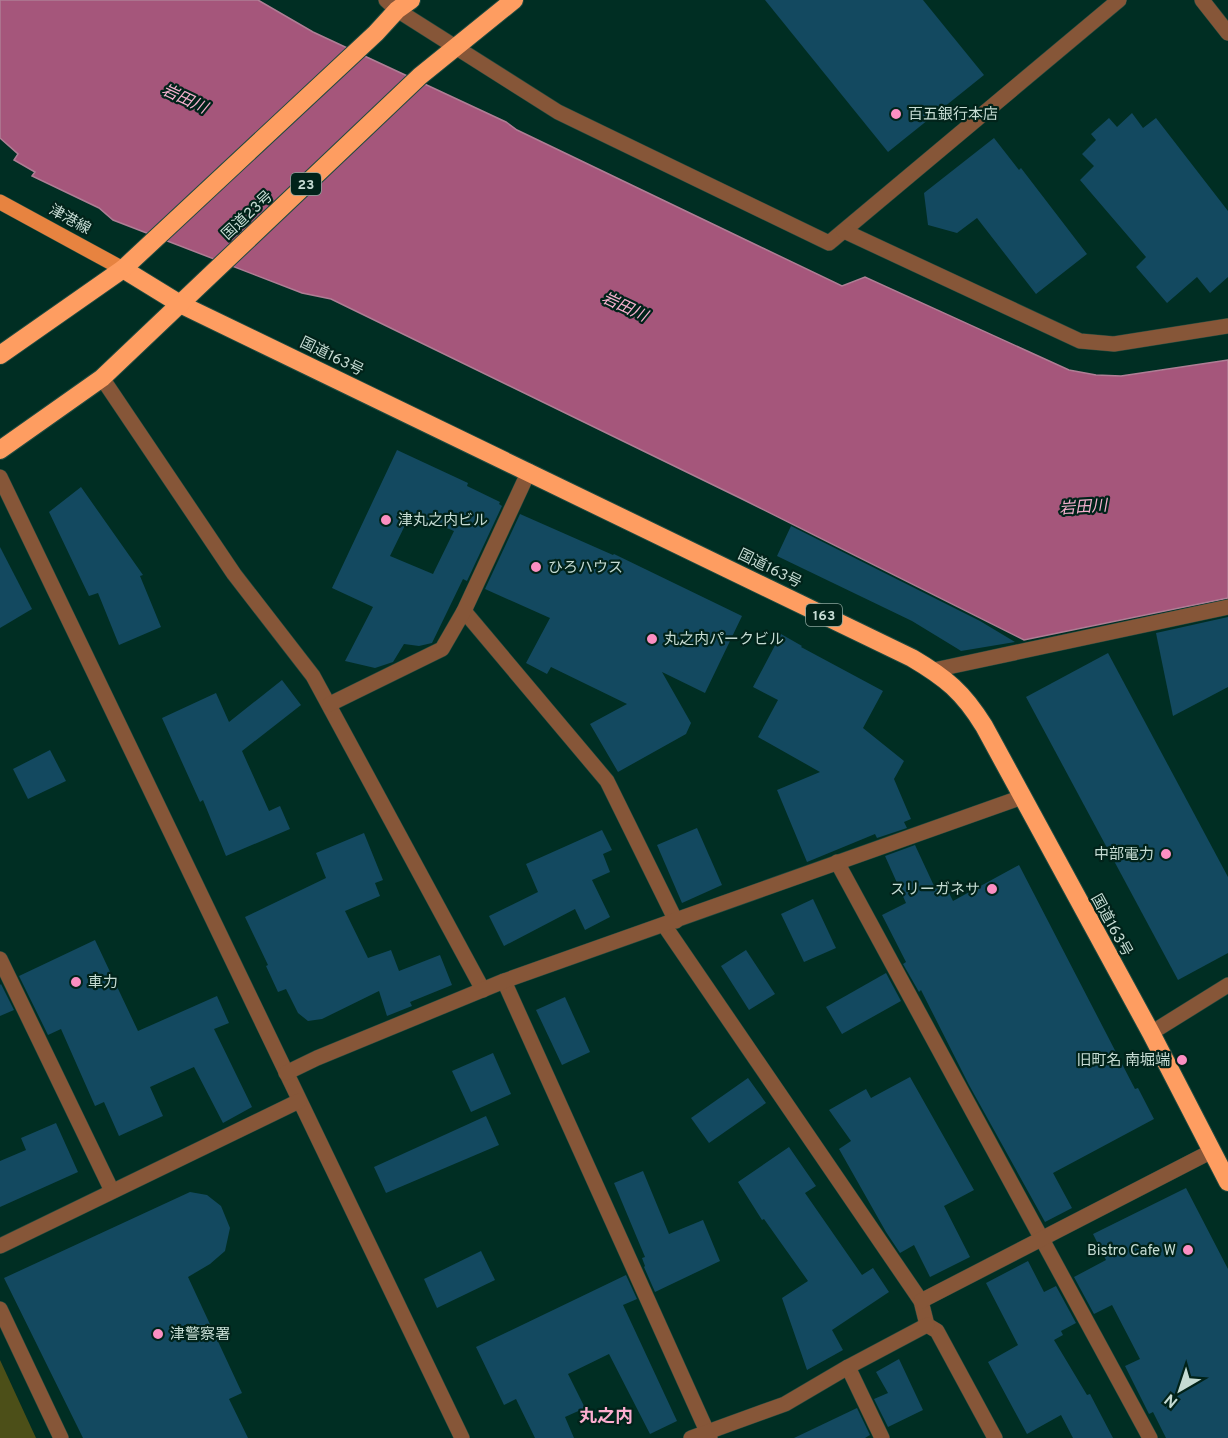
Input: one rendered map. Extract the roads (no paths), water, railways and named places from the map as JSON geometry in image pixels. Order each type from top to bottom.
[{"type":"highway","name":"国道23号","points":[[0,450],[102,378],[420,76],[514,0]]},
{"type":"highway","points":[[0,356],[123,269],[376,33],[398,3]]},
{"type":"highway","name":"国道163号","points":[[123,269],[186,298],[529,471],[934,670],[966,698],[984,726],[1151,1033],[1228,1182]]},
{"type":"main road","name":"津港線","points":[[0,202],[123,269]]},
{"type":"street","points":[[398,3],[455,47],[558,112],[829,243],[1119,0]]},
{"type":"street","points":[[1202,0],[1228,33]]},
{"type":"street","points":[[844,231],[1080,341],[1114,344],[1228,326]]},
{"type":"street","points":[[102,378],[234,574],[313,676],[483,990]]},
{"type":"street","points":[[330,704],[442,649],[464,611],[529,471]]},
{"type":"street","points":[[0,477],[462,1438]]},
{"type":"street","points":[[934,670],[1228,608]]},
{"type":"street","points":[[464,611],[608,781],[670,923],[921,1301],[927,1325],[937,1331],[994,1438]]},
{"type":"street","points":[[286,1073],[504,981],[1022,797]]},
{"type":"street","points":[[837,862],[1150,1438]]},
{"type":"street","points":[[0,959],[112,1191]]},
{"type":"street","points":[[504,981],[709,1435]]},
{"type":"street","points":[[1151,1033],[1228,985]]},
{"type":"street","points":[[0,1246],[299,1101]]},
{"type":"street","points":[[921,1301],[1212,1151]]},
{"type":"street","points":[[0,1309],[61,1438]]},
{"type":"street","points":[[691,1438],[709,1435],[785,1404],[927,1325]]},
{"type":"street","points":[[848,1367],[882,1438]]},
{"type":"water","name":"岩田川","points":[[0,0],[258,0],[313,32],[506,122],[517,130],[842,286],[865,277],[1069,370],[1096,375],[1121,376],[1228,360],[1228,598],[1024,640],[742,499],[331,299],[302,293],[113,220],[99,208],[32,176],[35,172],[14,160],[18,154],[0,138]]},
{"type":"place","name":"百五銀行本店","points":[[896,114]]},
{"type":"place","name":"津丸之内ビル","points":[[386,520]]},
{"type":"place","name":"ひろハウス","points":[[536,567]]},
{"type":"place","name":"丸之内パークビル","points":[[652,639]]},
{"type":"place","name":"中部電力","points":[[1166,854]]},
{"type":"place","name":"スリーガネサ","points":[[992,889]]},
{"type":"place","name":"車力","points":[[76,982]]},
{"type":"place","name":"旧町名 南堀端","points":[[1182,1060]]},
{"type":"place","name":"Bistro Cafe W","points":[[1188,1250]]},
{"type":"place","name":"津警察署","points":[[158,1334]]},
{"type":"district","name":"丸之内","points":[[606,1416]]}]
